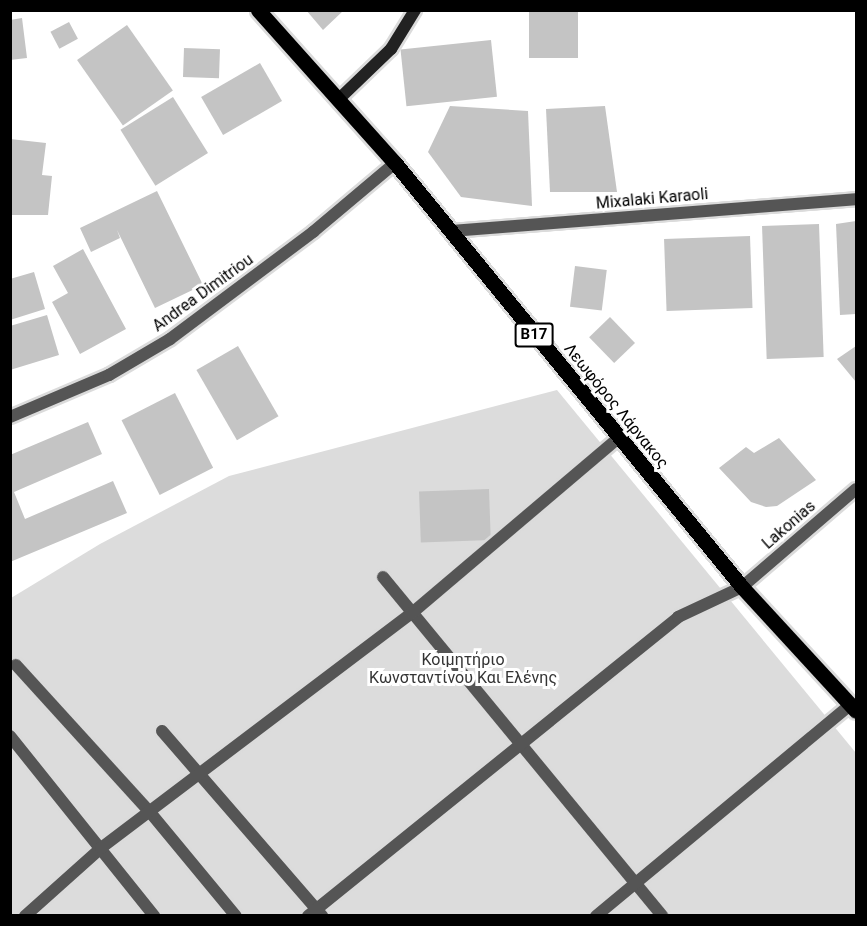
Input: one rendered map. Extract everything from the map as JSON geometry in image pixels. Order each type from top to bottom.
[{"type":"main road","name":"Λεωφόρος Λάρνακος","points":[[258,10],[340,98],[395,163],[742,587],[854,708]]},
{"type":"street","points":[[340,98],[391,49],[405,32],[415,10]]},
{"type":"street","name":"Andrea Dimitriou","points":[[10,417],[109,375],[170,339],[313,232],[395,163]]},
{"type":"street","name":"Mixalaki Karaoli","points":[[451,231],[856,199]]},
{"type":"street","points":[[25,915],[101,848],[412,613],[618,438]]},
{"type":"street","name":"Lakonias","points":[[315,913],[678,618],[742,587],[856,489]]},
{"type":"street","points":[[383,577],[662,915]]},
{"type":"street","points":[[16,665],[149,811],[236,915]]},
{"type":"street","points":[[596,915],[854,708]]},
{"type":"street","points":[[162,731],[199,772],[315,913]]},
{"type":"street","points":[[10,736],[154,915]]},
{"type":"green space","name":"Κοιμητήριο Κωνσταντίνου Και Ελένης","points":[[557,390],[856,753],[856,915],[11,916],[11,598],[100,544],[229,476]]},
{"type":"building","points":[[306,10],[344,10],[323,30]]},
{"type":"building","points":[[529,10],[578,10],[578,58],[529,58]]},
{"type":"building","points":[[22,18],[27,58],[10,60],[10,20]]},
{"type":"building","points":[[69,22],[78,39],[59,49],[50,32]]},
{"type":"building","points":[[127,25],[173,91],[123,126],[77,60]]},
{"type":"building","points":[[491,40],[497,97],[406,106],[400,50]]},
{"type":"building","points":[[184,48],[220,49],[219,78],[183,77]]},
{"type":"building","points":[[260,63],[282,101],[223,135],[201,97]]},
{"type":"building","points":[[173,97],[208,153],[155,186],[120,130]]},
{"type":"building","points":[[450,106],[528,111],[532,206],[461,197],[428,152]]},
{"type":"building","points":[[605,106],[617,192],[550,192],[546,109]]},
{"type":"building","points":[[10,139],[46,143],[42,175],[52,176],[48,215],[10,215]]},
{"type":"building","points":[[157,191],[203,285],[155,308],[117,230],[120,238],[91,252],[80,228]]},
{"type":"building","points":[[856,221],[856,314],[840,315],[836,224]]},
{"type":"building","points":[[819,224],[824,357],[767,359],[762,226]]},
{"type":"building","points":[[750,236],[753,308],[667,311],[664,239]]},
{"type":"building","points":[[83,249],[126,329],[80,354],[52,302],[68,293],[53,266]]},
{"type":"building","points":[[575,266],[607,270],[602,311],[570,307]]},
{"type":"building","points":[[34,272],[45,309],[10,320],[10,279]]},
{"type":"building","points":[[47,315],[59,355],[10,370],[10,326]]},
{"type":"building","points":[[610,317],[635,343],[614,363],[589,337]]},
{"type":"building","points":[[238,346],[278,416],[237,440],[196,370]]},
{"type":"building","points":[[856,346],[856,382],[837,359]]},
{"type":"building","points":[[175,393],[213,468],[160,495],[122,420]]},
{"type":"building","points":[[88,422],[102,454],[14,492],[25,519],[113,481],[127,513],[10,562],[10,455]]},
{"type":"building","points":[[779,438],[816,480],[777,506],[766,507],[751,502],[719,468],[746,447],[754,453]]},
{"type":"building","points":[[489,489],[491,540],[421,542],[419,491]]}]
